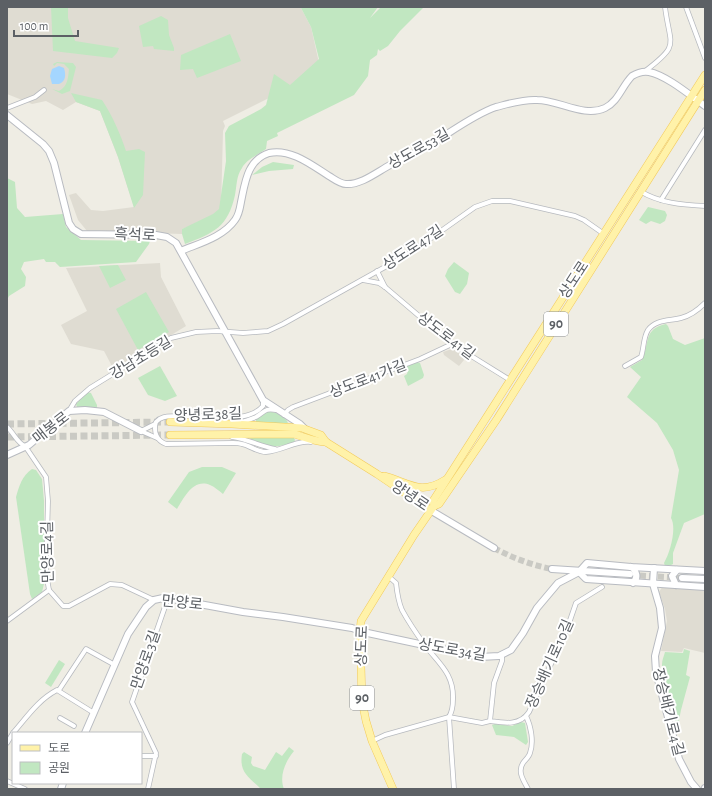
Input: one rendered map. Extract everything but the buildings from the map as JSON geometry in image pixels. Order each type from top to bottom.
[{"type":"main road","name":"상도로","points":[[393,789],[372,741],[362,701],[361,621],[432,508],[433,501],[705,75]]},
{"type":"main road","name":"상도로","points":[[432,508],[439,504],[469,462],[705,90]]},
{"type":"main road","points":[[521,364],[529,369]]},
{"type":"main road","name":"양녕로","points":[[170,422],[232,424],[305,429],[321,435],[326,442],[432,508]]},
{"type":"main road","points":[[170,435],[214,436],[259,433],[294,434],[317,442],[326,442]]},
{"type":"main road","points":[[377,474],[394,478],[413,487],[421,488],[434,486],[449,478]]},
{"type":"street","points":[[644,72],[662,58],[667,53],[670,46],[671,36],[664,7]]},
{"type":"street","points":[[686,7],[705,58]]},
{"type":"street","points":[[644,72],[650,72],[661,77],[692,95],[705,106]]},
{"type":"street","name":"상도로53길","points":[[181,251],[214,238],[223,232],[235,220],[239,213],[247,173],[254,163],[264,155],[278,152],[294,156],[336,181],[345,184],[356,183],[431,144],[453,129],[495,108],[537,100],[548,101],[583,110],[595,111],[605,108],[613,102],[632,76],[644,72]]},
{"type":"street","points":[[7,108],[35,97],[44,90]]},
{"type":"street","name":"흑석로","points":[[7,115],[50,152],[56,169],[68,223],[75,231],[81,234],[156,235],[172,240],[177,244],[263,407],[276,410],[300,424],[305,429]]},
{"type":"street","points":[[662,200],[705,130]]},
{"type":"street","points":[[634,188],[646,195],[662,200],[680,204],[705,206]]},
{"type":"street","name":"상도로47길","points":[[225,333],[268,331],[300,315],[421,246],[441,230],[475,207],[492,201],[510,201],[575,216],[584,220],[604,234]]},
{"type":"street","name":"상도로41길","points":[[377,271],[385,287]]},
{"type":"street","name":"상도로41길","points":[[362,280],[385,287],[452,344],[510,380]]},
{"type":"street","points":[[625,366],[641,357],[648,331],[652,326],[659,322],[684,317],[705,303]]},
{"type":"street","name":"강남초등길","points":[[69,411],[75,401],[90,388],[171,338],[196,332],[217,331],[225,333]]},
{"type":"street","name":"상도로41가길","points":[[284,415],[293,407],[420,359],[452,344]]},
{"type":"street","points":[[232,424],[258,416],[263,407],[276,410]]},
{"type":"street","name":"양녕로38길","points":[[157,438],[155,431],[156,424],[162,417],[206,416],[236,418],[251,414],[263,407]]},
{"type":"street","name":"매봉로","points":[[7,455],[34,441],[69,411],[85,410],[104,412],[141,431]]},
{"type":"street","points":[[141,431],[156,424]]},
{"type":"street","name":"만양로4길","points":[[7,427],[13,432],[20,444],[25,446],[46,477],[48,500],[46,573],[49,590],[63,606],[69,606],[110,584],[122,585],[154,600]]},
{"type":"street","points":[[141,431],[166,444],[233,443],[243,444],[258,452],[280,450],[299,443],[317,442]]},
{"type":"street","points":[[214,436],[240,438],[263,447],[280,450]]},
{"type":"street","name":"양녕로","points":[[432,508],[494,548]]},
{"type":"street","name":"상도로34길","points":[[360,631],[480,657],[488,658],[502,656],[511,650],[523,633],[537,608],[558,584],[579,572],[586,563],[631,567]]},
{"type":"street","points":[[631,567],[705,571]]},
{"type":"street","points":[[631,567],[636,574],[633,583]]},
{"type":"street","name":"장승배기로4길","points":[[654,568],[653,584],[660,608],[662,628],[655,656],[656,672],[679,759],[691,782],[697,789]]},
{"type":"street","points":[[558,584],[558,576],[552,569],[579,572],[630,574]]},
{"type":"street","points":[[676,585],[672,576],[677,570]]},
{"type":"street","points":[[579,572],[586,579],[705,587]]},
{"type":"street","points":[[388,576],[396,583],[398,597],[403,610],[425,645],[444,667],[453,685],[453,705],[449,717],[454,789]]},
{"type":"street","points":[[682,578],[705,579]]},
{"type":"street","name":"장승배기로10길","points":[[528,789],[521,776],[521,767],[530,753],[532,739],[530,723],[526,716],[567,628],[576,603],[602,587]]},
{"type":"street","points":[[7,621],[49,590]]},
{"type":"street","name":"만양로","points":[[85,732],[128,634],[146,606],[154,600],[168,598],[243,612],[352,628],[360,631]]},
{"type":"street","name":"만양로3길","points":[[156,756],[156,753],[132,702],[168,598]]},
{"type":"street","points":[[14,732],[29,712],[47,695],[59,690],[86,649],[115,665]]},
{"type":"street","points":[[490,721],[494,683],[502,661],[502,656]]},
{"type":"street","points":[[59,690],[94,713]]},
{"type":"street","points":[[372,741],[385,735],[449,717],[482,723],[490,721],[508,723],[520,720],[526,716]]},
{"type":"street","points":[[60,718],[74,726]]},
{"type":"street","points":[[142,756],[156,756],[148,789]]},
{"type":"street","points":[[13,784],[24,789]]},
{"type":"shaded area","points":[[7,7],[302,7],[301,8],[311,27],[321,72],[223,121],[225,126],[223,131],[221,209],[212,219],[182,229],[182,234],[87,231],[78,220],[69,195],[76,193],[91,210],[103,211],[134,207],[118,157],[100,111],[76,102],[63,110],[46,101],[32,104],[7,94]]},
{"type":"shaded area","points":[[160,263],[161,277],[186,326],[114,370],[104,351],[71,344],[61,325],[87,311],[66,268]]},
{"type":"shaded area","points":[[452,349],[457,350],[464,360],[459,366],[444,355],[443,352]]},
{"type":"shaded area","points":[[663,586],[682,586],[705,590],[705,653],[684,648],[682,652],[661,651],[667,621],[665,609],[659,592]]},
{"type":"green space","points":[[51,7],[68,7],[68,18],[75,41],[119,48],[117,53],[112,58],[53,51]]},
{"type":"green space","points":[[378,7],[370,18],[381,7],[424,7],[400,31],[388,46],[380,51],[378,49],[377,55],[370,60],[368,76],[354,95],[277,133],[278,136],[267,141],[266,149],[246,162],[240,171],[232,206],[224,222],[212,232],[185,244],[182,229],[213,214],[219,209],[226,161],[225,133],[229,126],[266,105],[274,74],[290,85],[319,59],[311,27],[301,8]]},
{"type":"green space","points":[[161,16],[168,20],[169,35],[174,51],[154,49],[153,46],[143,47],[139,26]]},
{"type":"green space","points":[[230,34],[241,61],[197,78],[193,69],[180,70],[181,55]]},
{"type":"green space","points":[[57,62],[73,63],[76,67],[70,91],[62,94],[52,89],[59,91],[64,87],[67,82],[69,69],[64,64],[57,63],[54,66],[53,64]]},
{"type":"green space","points":[[71,93],[102,100],[116,125],[126,151],[139,149],[145,152],[143,195],[134,208],[118,157],[100,111],[76,102]]},
{"type":"green space","points":[[273,162],[294,165],[293,169],[269,171],[252,175],[262,167]]},
{"type":"green space","points":[[7,178],[15,182],[17,208],[25,217],[63,214],[66,227],[81,240],[150,241],[149,244],[136,262],[60,267],[55,262],[46,262],[44,259],[24,262],[21,269],[26,277],[25,286],[9,296],[7,300]]},
{"type":"green space","points":[[648,207],[665,211],[667,215],[665,221],[660,224],[651,221],[646,224],[639,220]]},
{"type":"green space","points":[[454,262],[469,273],[467,284],[460,294],[455,292],[445,276],[448,269]]},
{"type":"green space","points":[[118,265],[126,280],[110,288],[99,266]]},
{"type":"green space","points":[[146,292],[169,332],[138,350],[116,309]]},
{"type":"green space","points":[[666,324],[673,339],[685,345],[705,338],[705,514],[684,523],[673,553],[673,564],[665,566],[664,563],[673,534],[673,522],[671,518],[679,470],[673,450],[657,423],[627,397],[641,377],[630,367],[642,360],[650,333],[659,326]]},
{"type":"green space","points":[[417,362],[420,363],[424,375],[423,378],[408,386],[404,376],[407,374],[408,370],[406,366]]},
{"type":"green space","points":[[160,366],[177,396],[165,401],[148,395],[138,378]]},
{"type":"green space","points":[[87,392],[91,393],[97,408],[77,407],[76,404]]},
{"type":"green space","points":[[267,412],[279,414],[285,418],[288,423],[256,422],[256,419]]},
{"type":"green space","points":[[250,438],[294,438],[295,440],[294,442],[282,446],[267,446],[251,440]]},
{"type":"green space","points":[[202,467],[222,467],[236,473],[223,494],[210,485],[199,484],[190,490],[177,509],[168,502],[189,472]]},
{"type":"green space","points":[[32,469],[36,470],[42,479],[44,501],[44,584],[42,592],[32,599],[30,594],[16,497],[23,478]]},
{"type":"green space","points":[[684,649],[690,651],[686,675],[690,677],[677,726],[669,704],[663,679],[662,662],[665,652],[683,653]]},
{"type":"green space","points":[[59,660],[65,664],[51,687],[45,683]]},
{"type":"green space","points":[[521,722],[525,723],[528,742],[526,745],[514,737],[496,735],[492,725],[512,726]]},
{"type":"green space","points":[[289,747],[294,751],[284,769],[282,779],[284,789],[261,789],[246,774],[241,760],[244,752],[252,757],[251,763],[253,766],[265,770],[276,752],[282,756]]},
{"type":"water","points":[[59,66],[64,68],[64,79],[59,84],[52,84],[50,76],[52,69]]},
{"type":"tunnel","points":[[7,424],[170,422]]},
{"type":"tunnel","points":[[7,437],[170,435]]},
{"type":"tunnel","points":[[494,548],[522,561],[552,569]]},
{"type":"tunnel","points":[[631,575],[682,578]]}]
